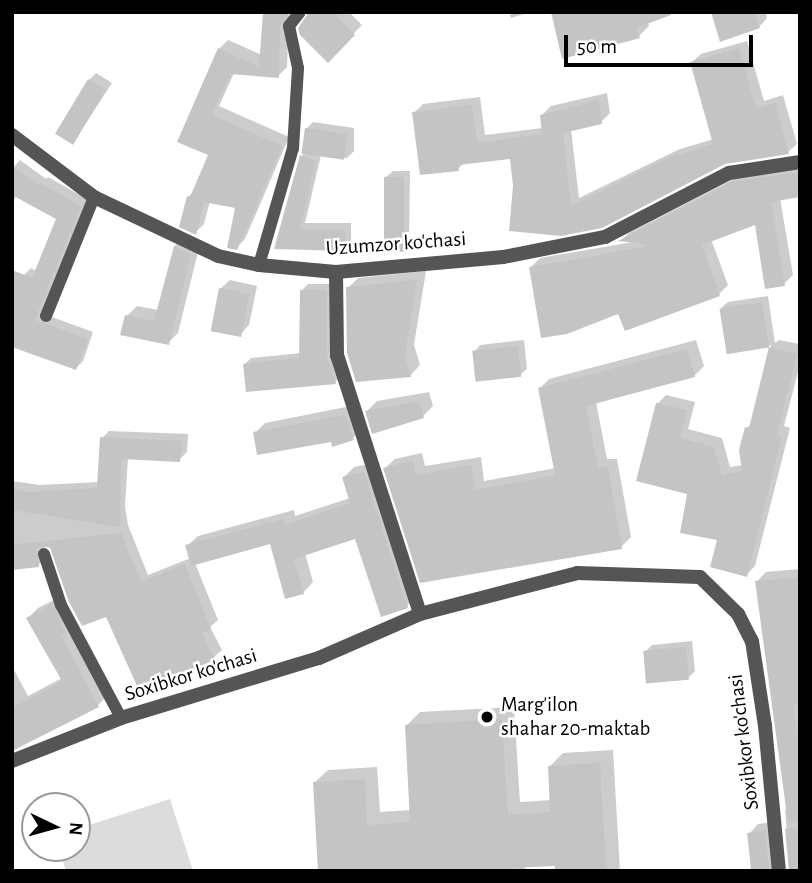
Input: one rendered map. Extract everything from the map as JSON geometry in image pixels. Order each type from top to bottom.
[{"type":"street","name":"Uzumzor ko'chasi","points":[[12,135],[94,197],[218,256],[259,265],[336,272],[503,257],[605,237],[729,173],[800,162]]},
{"type":"street","points":[[336,272],[337,355],[420,614]]},
{"type":"street","name":"Soxibkor ko'chasi","points":[[12,761],[121,718],[319,658],[420,614],[577,573],[700,577],[738,614],[752,641],[765,726],[779,871]]},
{"type":"lane","points":[[259,265],[293,148],[298,68],[289,26],[300,12]]},
{"type":"lane","points":[[46,316],[94,197]]},
{"type":"lane","points":[[44,554],[61,605],[121,718]]},
{"type":"shaded area","points":[[170,799],[193,871],[66,871],[63,862],[91,862],[91,824]]},
{"type":"building","points":[[263,12],[289,12],[280,25],[279,78],[230,74],[212,115],[282,146],[237,250],[227,248],[235,208],[204,202],[196,235],[179,227],[187,196],[190,197],[208,155],[177,142],[218,48],[259,67]]},
{"type":"building","points":[[309,12],[332,12],[355,35],[328,63],[300,35],[298,28]]},
{"type":"building","points":[[551,12],[671,12],[671,15],[636,28],[640,38],[562,59]]},
{"type":"building","points":[[711,12],[754,12],[760,28],[720,42]]},
{"type":"building","points":[[739,48],[756,108],[775,103],[789,154],[725,164],[602,228],[561,236],[509,231],[513,186],[510,159],[458,165],[459,171],[420,175],[412,112],[472,105],[477,143],[542,134],[540,115],[599,100],[602,124],[563,133],[571,206],[670,157],[713,144],[690,62]]},
{"type":"building","points":[[88,79],[106,90],[73,145],[55,134]]},
{"type":"building","points":[[305,128],[348,134],[344,160],[301,154]]},
{"type":"building","points":[[300,155],[316,161],[300,229],[345,229],[345,251],[274,249]]},
{"type":"building","points":[[12,166],[39,186],[40,183],[81,206],[35,320],[88,339],[76,370],[12,347],[12,270],[32,278],[56,219],[12,195]]},
{"type":"building","points":[[800,174],[800,197],[771,202],[785,286],[765,289],[755,225],[702,245],[720,296],[625,331],[618,314],[567,334],[541,338],[529,267],[644,247],[644,244],[618,241],[732,182]]},
{"type":"building","points":[[384,177],[404,177],[404,252],[384,252]]},
{"type":"building","points":[[174,246],[191,254],[169,345],[120,335],[125,315],[154,321]]},
{"type":"building","points":[[417,280],[405,356],[411,377],[356,382],[347,353],[346,287]]},
{"type":"building","points":[[219,288],[249,294],[241,337],[211,331]]},
{"type":"building","points":[[300,290],[327,290],[327,356],[336,384],[246,392],[243,364],[299,358]]},
{"type":"building","points":[[762,302],[769,347],[727,354],[720,309]]},
{"type":"building","points":[[518,346],[521,377],[475,382],[472,351]]},
{"type":"building","points":[[769,347],[797,354],[777,435],[782,436],[747,577],[710,567],[717,540],[680,533],[687,494],[636,481],[656,403],[687,410],[680,438],[714,447],[722,475],[742,471],[739,450],[745,427],[749,428]]},
{"type":"building","points":[[687,349],[695,377],[586,406],[598,468],[608,467],[622,549],[420,583],[383,468],[413,461],[416,475],[471,465],[475,490],[555,475],[538,388]]},
{"type":"building","points":[[419,401],[424,418],[372,434],[365,411]]},
{"type":"building","points":[[346,415],[354,440],[332,447],[331,442],[257,455],[253,432]]},
{"type":"building","points":[[100,437],[182,441],[180,462],[121,459],[120,527],[12,510],[12,489],[31,492],[97,488]]},
{"type":"building","points":[[364,472],[408,608],[381,617],[355,539],[294,559],[304,594],[285,599],[270,544],[191,566],[185,545],[284,519],[285,525],[350,503],[342,477]]},
{"type":"building","points":[[121,533],[141,582],[185,564],[211,629],[202,633],[215,659],[142,697],[106,617],[82,626],[69,602],[50,548],[42,546],[37,549],[39,567],[12,570],[12,545]]},
{"type":"building","points":[[800,577],[800,704],[793,705],[800,751],[800,822],[788,823],[755,581]]},
{"type":"building","points":[[52,604],[66,633],[61,635],[99,707],[12,751],[12,708],[62,681],[26,618]]},
{"type":"building","points":[[686,647],[689,680],[646,684],[643,651]]},
{"type":"building","points":[[502,719],[508,815],[550,812],[548,766],[600,763],[606,871],[555,871],[555,866],[512,868],[512,871],[318,871],[313,782],[365,779],[367,825],[410,822],[405,725]]},
{"type":"building","points":[[800,827],[800,871],[789,871],[785,829]]},
{"type":"building","points":[[765,831],[769,871],[751,871],[747,833]]},
{"type":"place","name":"Marg'ilon shahar 20-maktab","points":[[487,717]]}]
